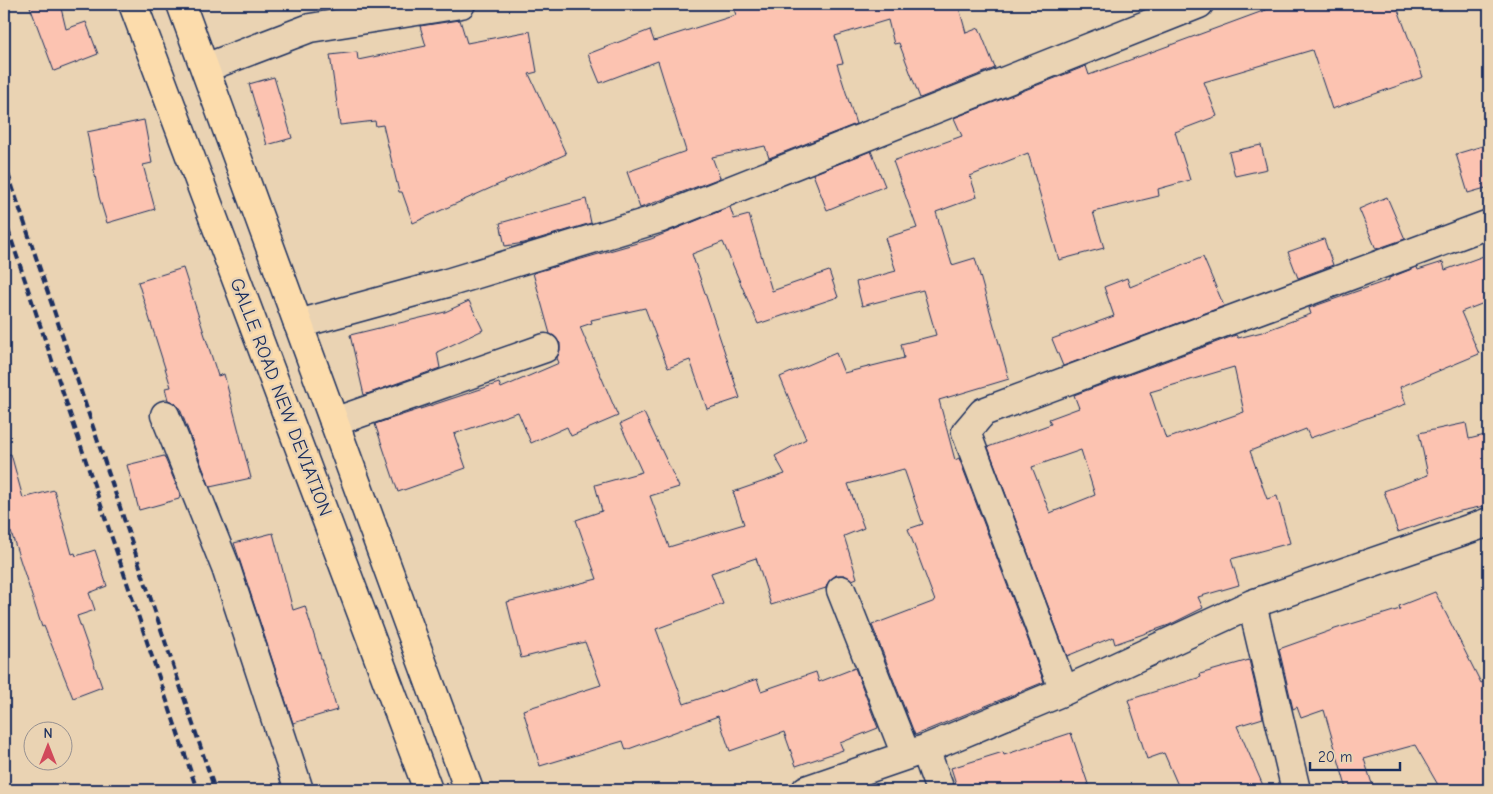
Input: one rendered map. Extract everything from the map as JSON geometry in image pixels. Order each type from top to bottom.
[{"type":"main road","name":"GALLE ROAD NEW DEVIATION","points":[[133,4],[428,790]]},
{"type":"main road","name":"GALLE ROAD NEW DEVIATION","points":[[181,4],[469,790]]},
{"type":"street","points":[[205,68],[310,28],[461,4]]},
{"type":"street","points":[[298,324],[447,283],[661,218],[1199,4]]},
{"type":"street","points":[[1064,691],[966,432],[983,412],[1489,224]]},
{"type":"street","points":[[334,422],[545,348]]},
{"type":"street","points":[[165,415],[226,568],[299,790]]},
{"type":"street","points":[[806,790],[915,752],[1064,691],[1252,604],[1489,522]]},
{"type":"street","points":[[841,590],[915,752],[940,790]]},
{"type":"street","points":[[1252,604],[1296,790]]},
{"type":"building","points":[[29,4],[60,4],[66,29],[86,22],[98,54],[54,71]]},
{"type":"building","points":[[732,4],[958,4],[966,33],[979,28],[995,68],[920,98],[899,43],[894,44],[888,20],[835,36],[843,63],[837,64],[856,124],[769,158],[765,146],[712,157],[720,178],[640,208],[627,172],[686,151],[658,61],[600,83],[588,54],[650,30],[654,41],[736,15]]},
{"type":"building","points":[[1282,4],[1396,4],[1423,77],[1332,109],[1312,50],[1204,82],[1217,116],[1175,132],[1190,180],[1158,189],[1159,196],[1093,212],[1104,248],[1059,260],[1028,153],[970,176],[977,197],[936,212],[952,265],[975,258],[1009,379],[939,400],[955,460],[959,458],[1044,682],[915,735],[872,625],[935,601],[908,529],[923,524],[904,469],[848,484],[864,528],[844,536],[857,578],[852,580],[844,575],[836,575],[829,581],[826,588],[771,605],[756,558],[711,573],[723,604],[656,629],[684,704],[757,679],[761,691],[816,672],[819,682],[855,668],[878,728],[840,743],[843,750],[796,766],[784,732],[730,751],[718,716],[626,750],[623,741],[540,766],[523,710],[601,685],[585,642],[521,658],[507,602],[597,579],[576,520],[602,511],[595,485],[642,472],[620,424],[644,413],[679,487],[650,496],[669,547],[744,524],[733,492],[785,474],[775,456],[806,439],[780,377],[836,353],[844,373],[904,358],[901,344],[936,335],[923,290],[862,306],[856,282],[896,271],[885,238],[917,228],[893,161],[962,136],[954,118],[1086,66],[1089,75]]},
{"type":"building","points":[[460,20],[467,43],[530,31],[537,72],[529,74],[566,154],[413,223],[402,192],[399,192],[383,125],[376,126],[375,121],[340,125],[330,55],[357,52],[358,60],[426,46],[420,26]]},
{"type":"building","points":[[274,77],[292,138],[267,145],[249,84]]},
{"type":"building","points":[[144,120],[152,163],[143,165],[155,209],[107,223],[99,197],[87,132]]},
{"type":"building","points":[[1489,144],[1489,187],[1468,193],[1456,154]]},
{"type":"building","points":[[1261,145],[1267,169],[1235,176],[1229,152]]},
{"type":"building","points":[[871,151],[885,186],[827,210],[813,174]]},
{"type":"building","points":[[1387,197],[1405,239],[1376,249],[1359,209]]},
{"type":"building","points":[[586,199],[591,223],[524,243],[505,246],[500,223]]},
{"type":"building","points":[[730,207],[734,219],[749,215],[772,291],[829,271],[838,297],[758,324],[723,242],[692,254],[740,398],[707,409],[690,360],[668,368],[645,308],[591,320],[592,323],[580,327],[618,416],[571,436],[567,427],[531,443],[518,412],[454,434],[466,468],[398,492],[375,424],[499,383],[501,388],[559,363],[557,358],[560,343],[550,334],[533,273],[651,239]]},
{"type":"building","points":[[1324,239],[1333,265],[1298,278],[1288,252]]},
{"type":"building","points":[[1489,254],[1489,301],[1461,312],[1479,354],[1400,387],[1406,404],[1310,438],[1306,429],[1250,451],[1267,499],[1277,496],[1290,543],[1231,559],[1239,585],[1198,597],[1203,608],[1169,625],[1115,644],[1113,637],[1067,656],[988,447],[1051,424],[1049,419],[1079,408],[1074,395],[1236,335],[1238,338],[1262,332],[1311,314],[1309,308],[1389,280],[1389,278],[1417,267],[1418,270],[1443,262],[1445,270]],"holes":[[[1234,367],[1244,412],[1166,439],[1150,392]],[[1081,450],[1095,495],[1050,513],[1032,467]]]},
{"type":"building","points":[[1203,257],[1224,306],[1063,366],[1052,339],[1114,316],[1104,287],[1127,278],[1130,287]]},
{"type":"building","points":[[183,268],[218,376],[224,374],[251,478],[210,487],[180,409],[175,403],[168,400],[165,388],[171,387],[138,282]]},
{"type":"building","points":[[469,301],[483,330],[437,352],[440,368],[364,395],[350,335],[445,312]]},
{"type":"building","points":[[1466,423],[1469,439],[1489,434],[1489,505],[1456,512],[1398,532],[1384,491],[1428,475],[1419,433]]},
{"type":"building","points":[[11,454],[23,498],[54,490],[72,554],[75,553],[76,556],[95,550],[107,586],[89,593],[95,610],[77,616],[102,687],[73,698],[44,626],[42,627],[11,532],[4,533],[4,455]]},
{"type":"building","points":[[164,456],[180,494],[179,499],[139,510],[127,465]]},
{"type":"building","points":[[273,533],[293,610],[305,606],[337,710],[293,723],[234,543]]},
{"type":"building","points":[[1435,592],[1481,683],[1489,679],[1489,781],[1472,790],[1441,790],[1415,745],[1364,759],[1374,790],[1347,790],[1324,710],[1301,718],[1297,707],[1293,709],[1279,649],[1400,609],[1399,606]]},
{"type":"building","points":[[1249,660],[1263,718],[1237,726],[1265,790],[1180,790],[1164,753],[1147,759],[1128,700],[1201,677],[1200,674]]},
{"type":"building","points":[[1071,733],[1090,790],[958,790],[951,768],[1003,752],[1004,755]]},
{"type":"railway","points":[[4,162],[215,790]]},
{"type":"railway","points":[[4,218],[197,790]]}]
